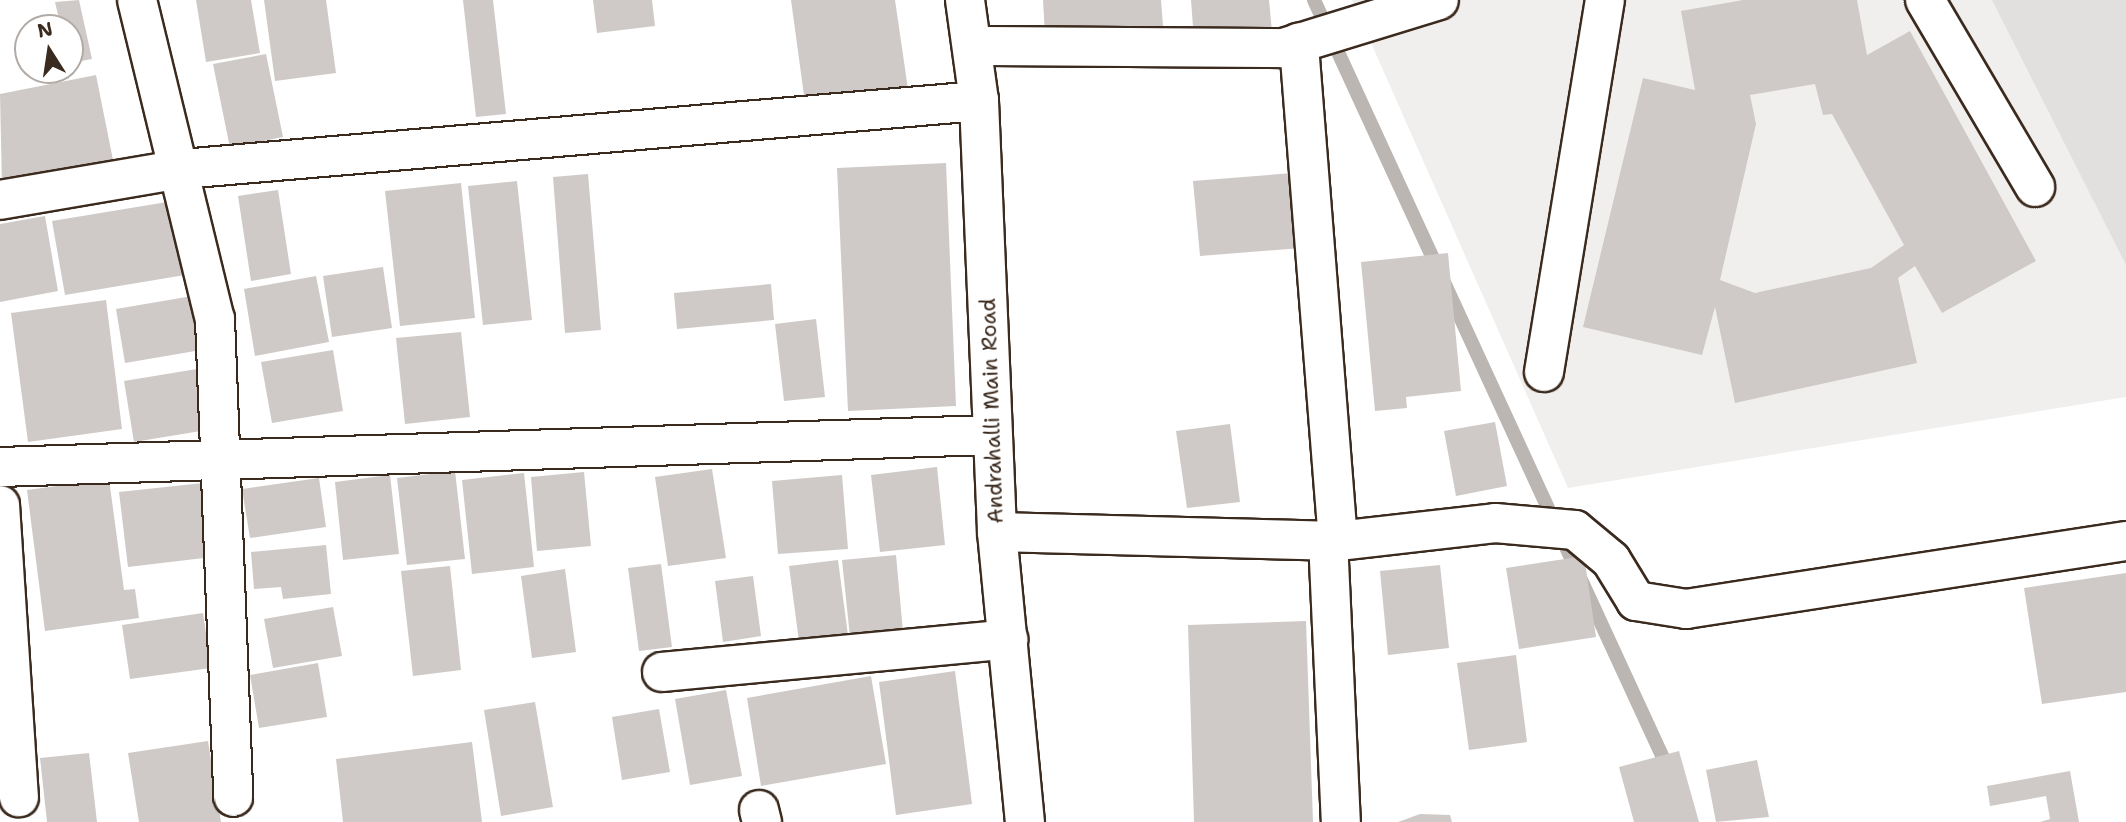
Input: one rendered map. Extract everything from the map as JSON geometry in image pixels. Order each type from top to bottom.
[{"type":"street","points":[[137,0],[182,169],[215,319],[233,797]]},
{"type":"street","name":"Andrahalli Main Road","points":[[965,0],[979,101],[997,532],[1025,822]]},
{"type":"street","points":[[972,46],[1283,48],[1439,0]]},
{"type":"street","points":[[1544,372],[1605,0]]},
{"type":"street","points":[[1926,0],[2035,187]]},
{"type":"street","points":[[1299,43],[1333,540],[1341,822]]},
{"type":"street","points":[[0,200],[182,169],[979,101]]},
{"type":"street","points":[[0,467],[222,462],[991,435]]},
{"type":"street","points":[[0,505],[19,797]]},
{"type":"street","points":[[997,532],[1333,540],[1495,523],[1575,530],[1611,560],[1636,601],[1686,609],[2126,541]]},
{"type":"street","points":[[662,672],[1008,639]]},
{"type":"shaded area","points":[[1352,0],[2126,0],[2126,397],[1568,488]]},
{"type":"shaded area","points":[[1992,0],[2126,0],[2126,265]]},
{"type":"building","points":[[79,0],[82,14],[58,14],[55,2]]},
{"type":"building","points":[[196,0],[251,0],[260,53],[206,62]]},
{"type":"building","points":[[264,0],[326,0],[336,73],[275,81]]},
{"type":"building","points":[[463,0],[493,0],[506,114],[476,117]]},
{"type":"building","points":[[593,0],[652,0],[655,26],[597,33]]},
{"type":"building","points":[[791,0],[895,0],[909,96],[806,110]]},
{"type":"building","points":[[1043,0],[1161,0],[1163,26],[1045,35]]},
{"type":"building","points":[[1191,0],[1269,0],[1272,32],[1194,40]]},
{"type":"building","points":[[1743,0],[1857,0],[1867,55],[1910,31],[2036,261],[1942,313],[1915,266],[1898,278],[1917,363],[1735,403],[1715,307],[1702,355],[1583,327],[1643,78],[1695,90],[1681,11]],"holes":[[[1815,84],[1823,115],[1832,114],[1904,245],[1871,268],[1755,293],[1720,280],[1756,124],[1750,95]]]},
{"type":"building","points":[[84,23],[92,59],[84,60]]},
{"type":"building","points":[[266,54],[283,137],[230,148],[213,64]]},
{"type":"building","points":[[96,75],[114,165],[2,187],[0,94],[51,84],[84,84],[84,77]]},
{"type":"building","points":[[946,163],[956,406],[848,411],[837,168]]},
{"type":"building","points":[[1306,172],[1313,247],[1200,256],[1193,181]]},
{"type":"building","points":[[588,174],[601,330],[565,333],[553,177]]},
{"type":"building","points":[[517,181],[532,320],[483,325],[468,186]]},
{"type":"building","points":[[461,183],[475,318],[400,326],[385,191]]},
{"type":"building","points":[[278,190],[291,274],[251,281],[238,196]]},
{"type":"building","points":[[173,201],[185,275],[65,295],[52,221]]},
{"type":"building","points":[[45,216],[58,291],[0,302],[0,224]]},
{"type":"building","points":[[1448,253],[1461,391],[1406,397],[1407,408],[1375,411],[1361,262]]},
{"type":"building","points":[[383,267],[392,328],[332,337],[323,276]]},
{"type":"building","points":[[316,276],[329,342],[255,356],[244,289]]},
{"type":"building","points":[[771,284],[774,320],[677,329],[674,293]]},
{"type":"building","points":[[198,295],[207,349],[125,363],[116,309]]},
{"type":"building","points":[[106,300],[122,429],[28,442],[11,313]]},
{"type":"building","points":[[816,319],[825,397],[784,401],[775,324]]},
{"type":"building","points":[[461,332],[470,417],[405,424],[396,338]]},
{"type":"building","points":[[333,350],[343,411],[272,423],[261,362]]},
{"type":"building","points":[[209,367],[219,428],[134,442],[124,381]]},
{"type":"building","points":[[1495,422],[1507,486],[1456,496],[1444,431]]},
{"type":"building","points":[[1230,424],[1240,502],[1187,508],[1176,431]]},
{"type":"building","points":[[937,467],[945,545],[880,552],[871,475]]},
{"type":"building","points":[[712,469],[726,558],[668,566],[655,477]]},
{"type":"building","points":[[455,471],[465,559],[407,565],[397,478]]},
{"type":"building","points":[[584,472],[591,546],[537,551],[531,477]]},
{"type":"building","points":[[524,473],[534,567],[472,574],[462,480]]},
{"type":"building","points":[[390,475],[399,554],[343,560],[335,482]]},
{"type":"building","points":[[842,475],[848,549],[778,554],[772,481]]},
{"type":"building","points":[[319,478],[326,527],[250,538],[242,489]]},
{"type":"building","points":[[109,479],[124,590],[135,589],[139,618],[45,631],[27,490]]},
{"type":"building","points":[[203,483],[212,557],[128,567],[119,492]]},
{"type":"building","points":[[326,545],[331,594],[283,599],[281,587],[254,589],[251,552]]},
{"type":"building","points":[[896,555],[903,632],[850,637],[842,560]]},
{"type":"building","points":[[1584,556],[1596,637],[1519,649],[1506,568]]},
{"type":"building","points":[[838,560],[849,643],[800,649],[789,566]]},
{"type":"building","points":[[661,564],[672,647],[639,651],[628,568]]},
{"type":"building","points":[[1440,565],[1449,648],[1388,655],[1380,571]]},
{"type":"building","points":[[450,566],[461,670],[413,676],[401,571]]},
{"type":"building","points":[[565,569],[576,652],[532,658],[521,576]]},
{"type":"building","points":[[2126,573],[2126,692],[2042,704],[2024,588]]},
{"type":"building","points":[[753,576],[761,636],[723,642],[715,581]]},
{"type":"building","points":[[333,607],[342,656],[273,668],[264,619]]},
{"type":"building","points":[[203,613],[211,668],[130,679],[122,625]]},
{"type":"building","points":[[1306,621],[1313,822],[1194,822],[1188,625]]},
{"type":"building","points":[[1516,655],[1527,742],[1469,750],[1457,663]]},
{"type":"building","points":[[318,663],[327,717],[259,728],[250,675]]},
{"type":"building","points":[[955,671],[972,804],[896,815],[879,682]]},
{"type":"building","points":[[871,676],[886,764],[761,786],[747,698]]},
{"type":"building","points":[[726,690],[742,776],[690,785],[675,699]]},
{"type":"building","points":[[535,702],[553,807],[501,816],[484,710]]},
{"type":"building","points":[[659,709],[670,772],[622,780],[612,717]]},
{"type":"building","points":[[208,741],[221,822],[139,822],[128,753]]},
{"type":"building","points":[[472,742],[482,822],[343,822],[336,759]]},
{"type":"building","points":[[1679,751],[1699,822],[1634,822],[1619,767]]},
{"type":"building","points":[[89,753],[97,822],[47,822],[40,758]]},
{"type":"building","points":[[1757,760],[1769,817],[1716,822],[1706,770]]},
{"type":"building","points":[[2070,771],[2079,822],[2040,822],[2050,819],[2046,796],[1990,806],[1987,786]]},
{"type":"building","points":[[1420,814],[1450,815],[1452,822],[1398,822]]},
{"type":"waterway","points":[[1314,0],[1670,773]]}]
